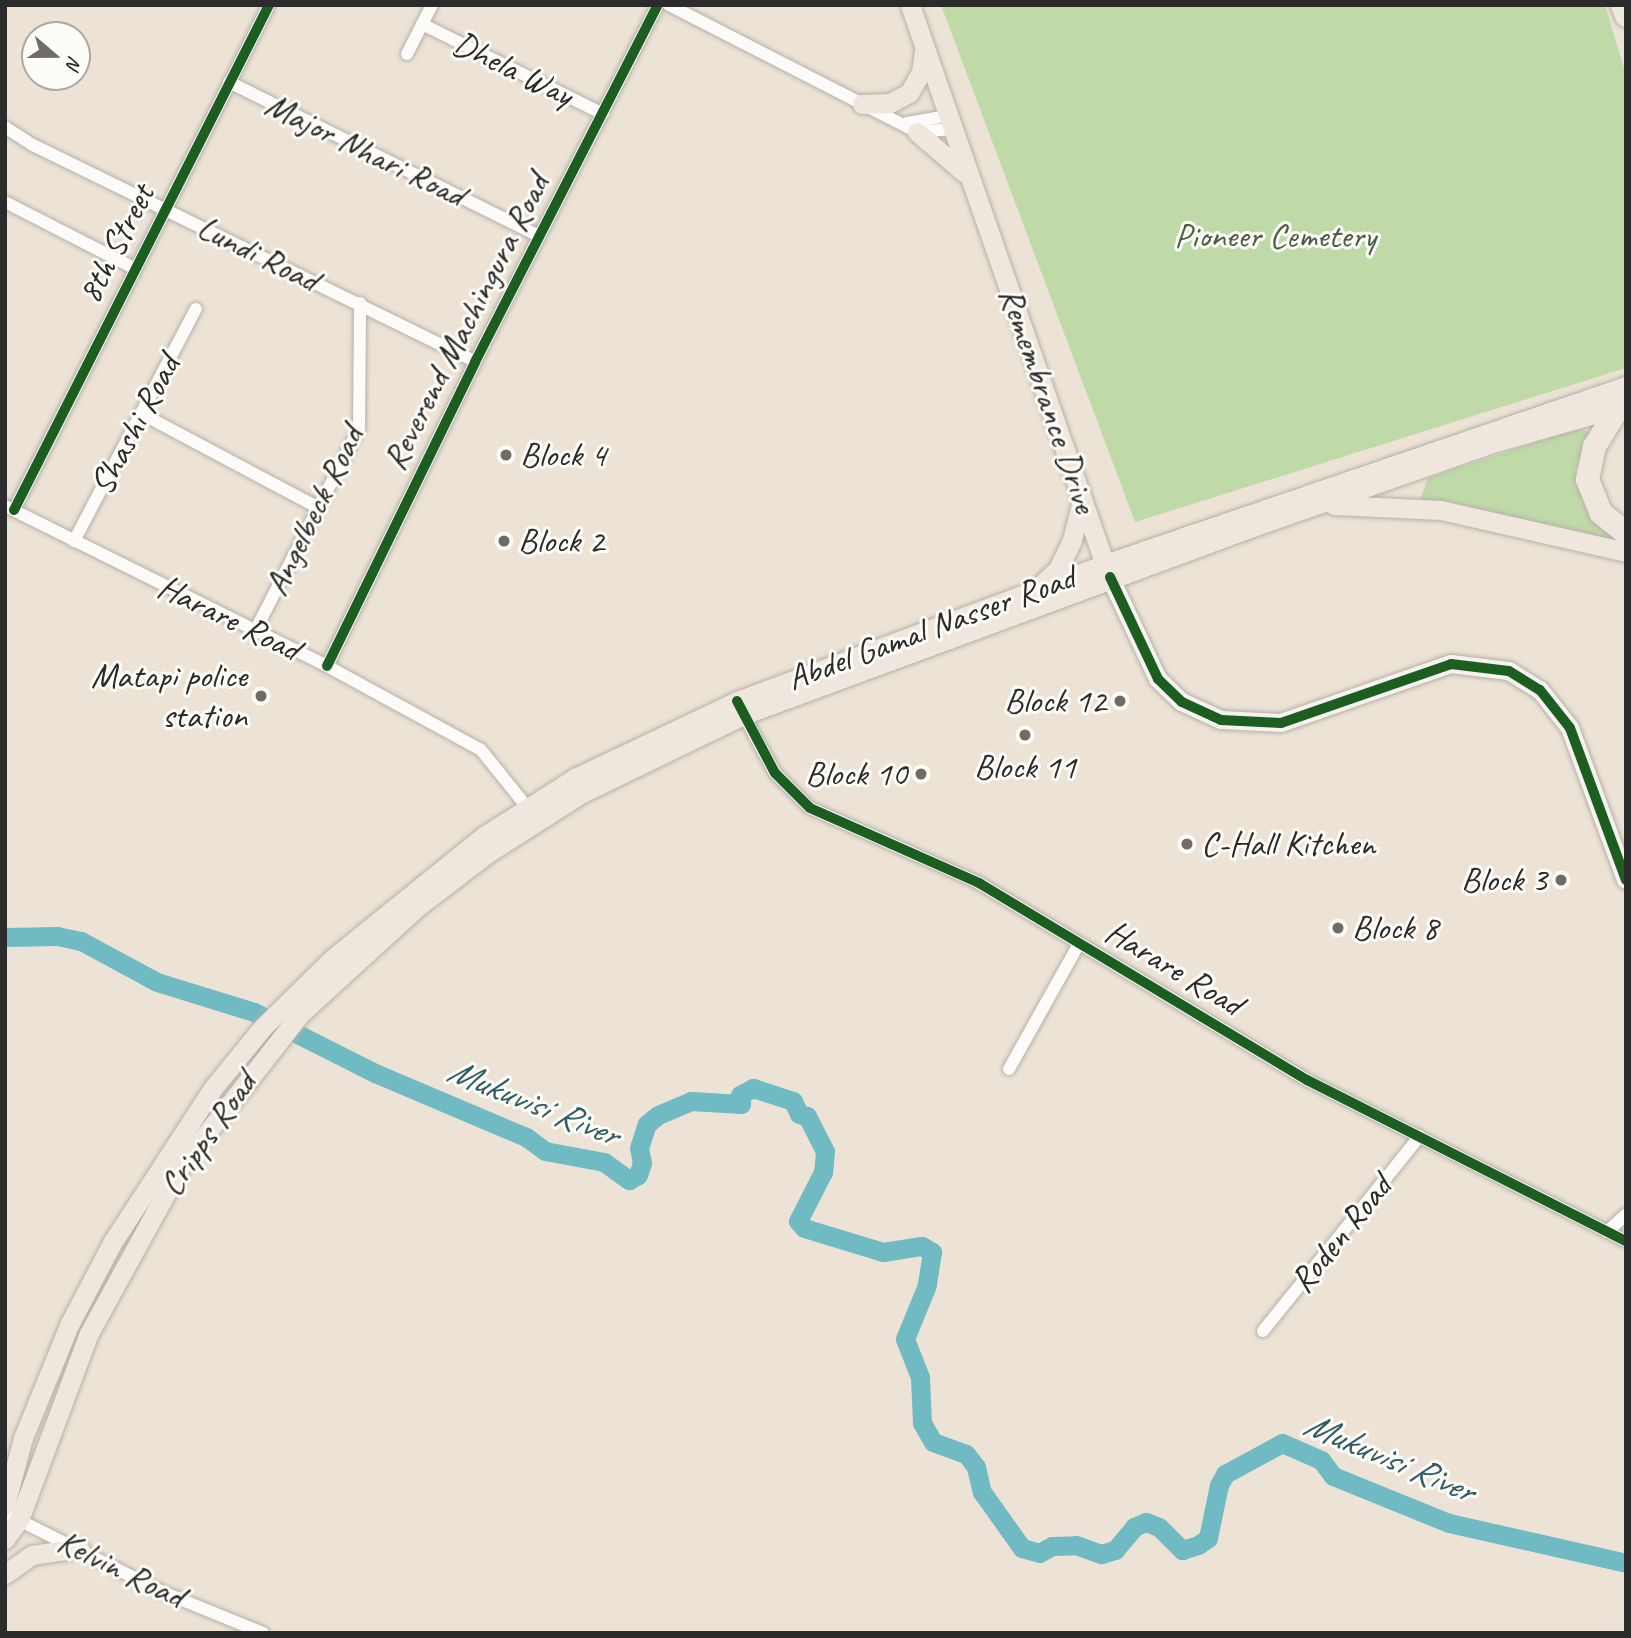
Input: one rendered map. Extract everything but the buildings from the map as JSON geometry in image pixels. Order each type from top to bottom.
[{"type":"highway","points":[[1622,5],[1626,15]]},
{"type":"highway","points":[[1623,399],[1594,446],[1587,479],[1600,512],[1626,533]]},
{"type":"main road","name":"Remembrance Drive","points":[[910,5],[1081,503],[1108,571]]},
{"type":"main road","points":[[862,104],[890,103],[909,93],[921,72],[925,46]]},
{"type":"main road","points":[[908,127],[968,176]]},
{"type":"main road","name":"Abdel Gamal Nasser Road","points":[[740,708],[1033,591],[1108,571],[1322,505],[1623,399]]},
{"type":"main road","name":"Abdel Gamal Nasser Road","points":[[532,815],[629,750],[1108,571],[1623,399]]},
{"type":"main road","points":[[1033,591],[1058,569],[1072,540],[1081,503]]},
{"type":"main road","points":[[1322,505],[1441,510],[1626,552]]},
{"type":"main road","name":"Cripps Road","points":[[5,1505],[46,1376],[112,1243],[195,1114],[262,1027],[292,1010],[413,889],[532,815]]},
{"type":"main road","name":"Cripps Road","points":[[5,1539],[76,1360],[135,1244],[181,1166],[282,1033],[292,1010]]},
{"type":"main road","points":[[5,1574],[32,1555],[79,1548]]},
{"type":"street","name":"8th Street","points":[[10,508],[269,5]]},
{"type":"street","name":"Dhela Way","points":[[407,54],[432,5]]},
{"type":"street","name":"Reverend Machingura Road","points":[[327,666],[475,362],[658,5]]},
{"type":"street","points":[[669,5],[908,127],[950,122]]},
{"type":"street","name":"Dhela Way","points":[[422,24],[603,114]]},
{"type":"street","name":"Major Nhari Road","points":[[229,82],[540,236]]},
{"type":"street","points":[[908,127],[921,123],[950,122]]},
{"type":"street","name":"Lundi Road","points":[[5,127],[475,362]]},
{"type":"street","points":[[5,202],[134,268]]},
{"type":"street","name":"Angelbeck Road","points":[[254,633],[359,429],[360,303]]},
{"type":"street","name":"Shashi Road","points":[[74,541],[196,309]]},
{"type":"street","points":[[142,414],[318,508]]},
{"type":"street","name":"Harare Road","points":[[10,508],[254,633],[327,666],[481,750],[532,815]]},
{"type":"street","name":"Remembrance Drive","points":[[1108,571],[1158,679],[1182,702],[1221,720],[1281,723],[1451,664],[1509,671],[1540,690],[1570,728],[1626,880]]},
{"type":"street","name":"Harare Road","points":[[740,708],[775,773],[803,804],[979,883],[1307,1080],[1626,1241]]},
{"type":"street","points":[[1009,1069],[1079,944]]},
{"type":"street","name":"Roden Road","points":[[1263,1331],[1420,1136]]},
{"type":"street","points":[[1608,1232],[1626,1214]]},
{"type":"street","name":"Kelvin Road","points":[[12,1516],[165,1593],[263,1633]]},
{"type":"green space","name":"Pioneer Cemetery","points":[[941,5],[1605,5],[1626,75],[1626,368],[1135,522]]},
{"type":"green space","points":[[1579,428],[1591,433],[1575,471],[1581,495],[1590,515],[1626,547],[1420,500],[1428,478]]},
{"type":"waterway","name":"Mukuvisi River","points":[[5,937],[57,936],[81,941],[157,982],[254,1012],[375,1073],[526,1137],[545,1151],[604,1162],[629,1180],[638,1175],[642,1163],[639,1148],[647,1124],[658,1115],[691,1101],[741,1104],[740,1095],[753,1088],[793,1101],[799,1114],[807,1116],[825,1151],[823,1172],[798,1221],[804,1228],[883,1252],[922,1246],[932,1252],[927,1285],[905,1339],[920,1377],[922,1423],[933,1442],[966,1454],[976,1467],[982,1492],[1022,1548],[1039,1553],[1052,1546],[1076,1545],[1101,1554],[1115,1550],[1134,1527],[1146,1522],[1159,1527],[1182,1550],[1198,1545],[1208,1538],[1219,1485],[1225,1474],[1282,1443],[1321,1460],[1333,1476],[1449,1523],[1626,1563]]},
{"type":"cycle path","points":[[14,510],[269,5]]},
{"type":"cycle path","points":[[327,666],[475,362],[658,5]]},
{"type":"cycle path","points":[[1110,577],[1158,679],[1182,702],[1221,720],[1281,723],[1451,664],[1509,671],[1540,690],[1570,728],[1626,880]]},
{"type":"cycle path","points":[[737,701],[775,773],[810,808],[979,883],[1307,1080],[1626,1241]]},
{"type":"place","name":"Block 4","points":[[506,455]]},
{"type":"place","name":"Block 2","points":[[504,541]]},
{"type":"place","name":"Matapi police station","points":[[261,696]]},
{"type":"place","name":"Block 12","points":[[1120,701]]},
{"type":"place","name":"Block 11","points":[[1025,735]]},
{"type":"place","name":"Block 10","points":[[921,774]]},
{"type":"place","name":"C-Hall Kitchen","points":[[1187,844]]},
{"type":"place","name":"Block 3","points":[[1561,880]]},
{"type":"place","name":"Block 8","points":[[1338,928]]}]
